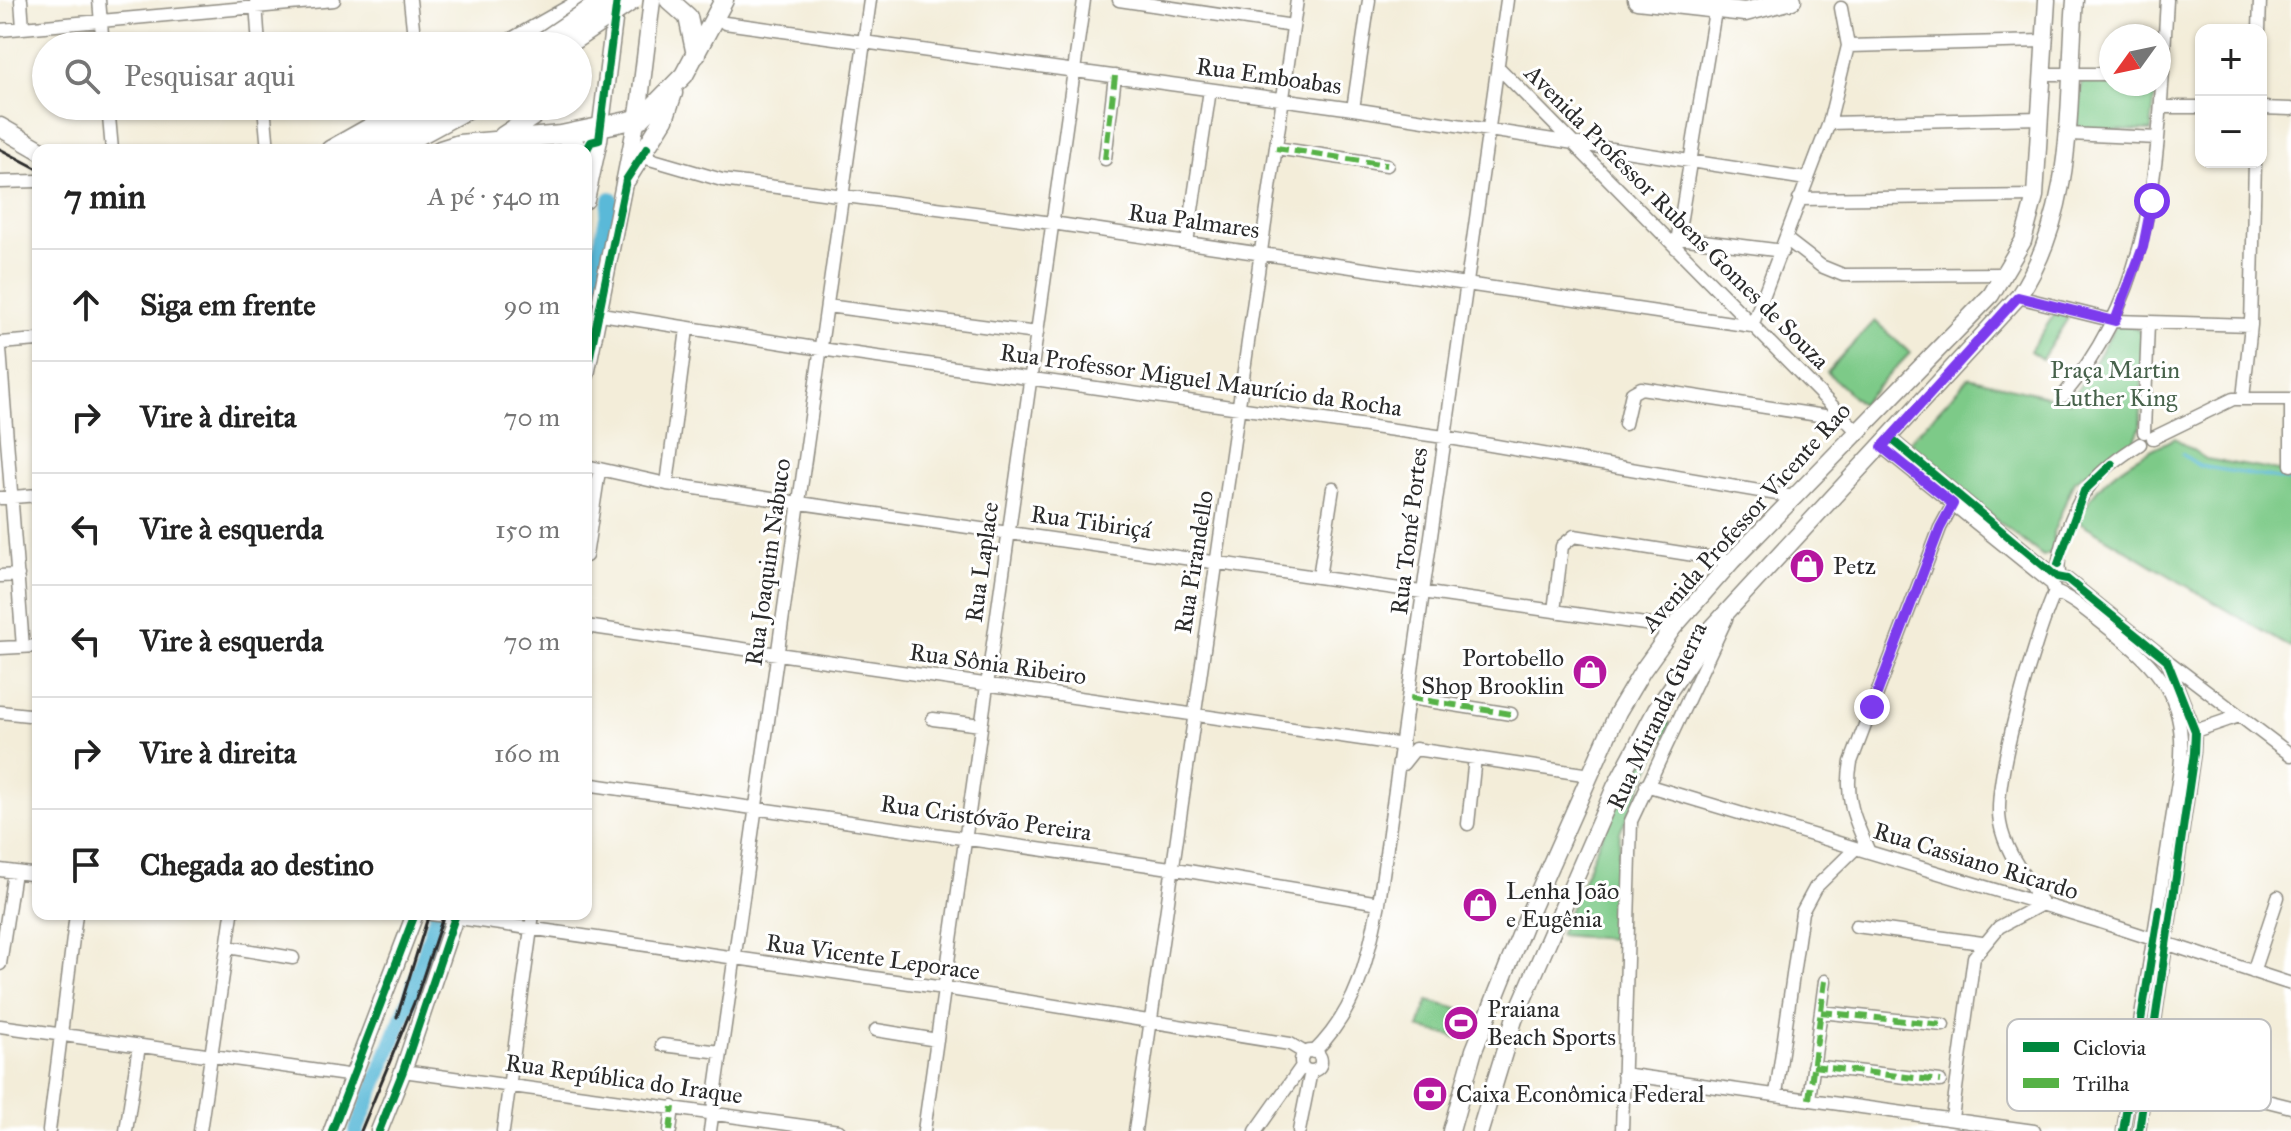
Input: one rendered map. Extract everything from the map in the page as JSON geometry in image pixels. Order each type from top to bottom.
[{"type":"highway","points":[[557,32],[604,0]]},
{"type":"highway","points":[[585,32],[633,0]]},
{"type":"highway","points":[[669,0],[688,17],[696,58]]},
{"type":"highway","points":[[471,144],[561,135],[595,140],[637,120],[673,90],[696,58],[724,0]]},
{"type":"highway","points":[[1637,0],[1715,6],[1745,12],[1792,0]]},
{"type":"highway","points":[[1715,6],[1743,0]]},
{"type":"highway","points":[[528,32],[579,1]]},
{"type":"highway","points":[[541,24],[554,28],[556,32]]},
{"type":"highway","points":[[626,180],[637,155],[664,119],[672,102],[673,90]]},
{"type":"highway","points":[[341,144],[383,120]]},
{"type":"highway","points":[[366,144],[419,120]]},
{"type":"highway","points":[[403,144],[447,120]]},
{"type":"highway","points":[[497,139],[526,120]]},
{"type":"highway","points":[[0,127],[32,145]]},
{"type":"highway","points":[[561,135],[575,144]]},
{"type":"highway","points":[[0,142],[32,159]]},
{"type":"main road","points":[[592,160],[617,0]]},
{"type":"main road","points":[[637,155],[637,120],[652,0]]},
{"type":"main road","name":"Avenida Professor Vicente Rao","points":[[1451,1131],[1474,1050],[1618,712],[1673,628],[1732,561],[1991,295],[2023,241],[2035,196],[2047,0]]},
{"type":"main road","name":"Avenida Professor Vicente Rao","points":[[1480,1131],[1514,1020],[1615,787],[1664,698],[1695,650],[2018,297],[2031,277],[2062,193],[2069,134],[2075,0]]},
{"type":"main road","points":[[592,351],[626,180]]},
{"type":"main road","points":[[332,1131],[413,920]]},
{"type":"main road","points":[[379,1131],[403,1071],[453,920]]},
{"type":"street","points":[[21,0],[23,28]]},
{"type":"street","points":[[99,0],[102,32]]},
{"type":"street","points":[[177,0],[178,16]]},
{"type":"street","points":[[0,30],[178,16],[256,4],[334,0]]},
{"type":"street","points":[[410,0],[413,32]]},
{"type":"street","name":"Rua Joaquim Nabuco","points":[[710,1131],[870,0]]},
{"type":"street","name":"Rua Laplace","points":[[924,1131],[1084,0]]},
{"type":"street","points":[[1119,0],[1293,26]]},
{"type":"street","name":"Rua Pirandello","points":[[1135,1131],[1170,868],[1297,0]]},
{"type":"street","points":[[1353,109],[1369,0]]},
{"type":"street","name":"Rua Tomé Portes","points":[[1256,1131],[1308,1060],[1332,1034],[1356,993],[1366,967],[1379,903],[1410,698],[1507,0]]},
{"type":"street","points":[[2165,24],[2167,0]]},
{"type":"street","points":[[2259,24],[2260,0]]},
{"type":"street","points":[[256,4],[258,32]]},
{"type":"street","points":[[1715,6],[1678,243],[1784,245],[1843,275],[2005,274]]},
{"type":"street","points":[[1752,326],[1829,123],[1848,46],[1841,8]]},
{"type":"street","name":"Rua Emboabas","points":[[725,23],[1353,109],[1806,179]]},
{"type":"street","points":[[1848,46],[2045,41]]},
{"type":"street","name":"Avenida Professor Rubens Gomes de Souza","points":[[1499,68],[1678,243],[1752,326],[1857,431]]},
{"type":"street","points":[[2044,74],[2099,74]]},
{"type":"street","points":[[1105,159],[1115,76]]},
{"type":"street","points":[[1187,243],[1210,90]]},
{"type":"street","points":[[2063,396],[2115,321],[2143,247],[2161,96]]},
{"type":"street","points":[[2161,107],[2195,107]]},
{"type":"street","points":[[2267,108],[2291,109]]},
{"type":"street","points":[[1829,123],[2040,118]]},
{"type":"street","points":[[109,120],[111,144]]},
{"type":"street","points":[[265,120],[267,144]]},
{"type":"street","points":[[2069,134],[2158,138]]},
{"type":"street","points":[[1276,148],[1387,165]]},
{"type":"street","name":"Rua Palmares","points":[[637,155],[722,180],[1052,223],[1752,326]]},
{"type":"street","points":[[2243,398],[2251,325],[2255,168]]},
{"type":"street","points":[[0,182],[32,181]]},
{"type":"street","points":[[1799,199],[2035,196]]},
{"type":"street","points":[[2018,297],[2115,321],[2251,325]]},
{"type":"street","points":[[827,306],[1037,333]]},
{"type":"street","name":"Rua Professor Miguel Maurício da Rocha","points":[[601,314],[821,349],[1444,437],[1794,497]]},
{"type":"street","points":[[2146,438],[2148,323]]},
{"type":"street","points":[[667,484],[687,329]]},
{"type":"street","points":[[0,343],[32,340]]},
{"type":"street","points":[[0,349],[6,497],[18,575],[23,647]]},
{"type":"street","points":[[1625,424],[1632,393],[1641,388],[1844,419]]},
{"type":"street","points":[[1949,1122],[1974,957],[1982,943],[2009,921],[2042,904],[2003,835],[1998,795],[2040,632],[2059,585],[2058,568],[2063,546],[2084,491],[2102,471],[2146,438],[2221,404],[2243,398],[2291,399],[2291,465]]},
{"type":"street","points":[[1886,442],[1953,504],[2291,755]]},
{"type":"street","points":[[1886,442],[2138,651],[2162,677],[2179,717],[2188,752]]},
{"type":"street","name":"Rua Tibiriçá","points":[[592,472],[1673,628]]},
{"type":"street","points":[[1319,577],[1333,488]]},
{"type":"street","points":[[6,497],[32,495]]},
{"type":"street","points":[[1869,852],[1850,808],[1847,781],[1851,762],[1940,528],[1953,504]]},
{"type":"street","points":[[1554,611],[1562,546],[1574,536],[1732,561]]},
{"type":"street","points":[[0,576],[18,575]]},
{"type":"street","name":"Rua Miranda Guerra","points":[[1622,1131],[1629,842],[1636,803],[1731,609]]},
{"type":"street","name":"Rua Sônia Ribeiro","points":[[592,627],[1403,745]]},
{"type":"street","points":[[0,648],[32,646]]},
{"type":"street","points":[[2156,1019],[2168,946],[2188,752],[2195,731],[2167,660]]},
{"type":"street","points":[[1410,698],[1511,714]]},
{"type":"street","points":[[0,712],[32,715]]},
{"type":"street","points":[[2195,731],[2239,716]]},
{"type":"street","points":[[933,719],[981,725]]},
{"type":"street","points":[[1399,771],[1415,749],[1590,775]]},
{"type":"street","points":[[1468,824],[1475,757]]},
{"type":"street","points":[[2142,1019],[2186,771]]},
{"type":"street","name":"Rua Cristóvão Pereira","points":[[592,785],[965,837],[1379,903]]},
{"type":"street","name":"Rua Cassiano Ricardo","points":[[1646,785],[2042,904],[2291,984]]},
{"type":"street","points":[[1776,1094],[1802,912],[1815,888],[1855,849]]},
{"type":"street","points":[[0,870],[32,874]]},
{"type":"street","points":[[0,964],[14,872]]},
{"type":"street","points":[[2253,972],[2278,897]]},
{"type":"street","points":[[49,1131],[75,920]]},
{"type":"street","points":[[200,1131],[231,920]]},
{"type":"street","name":"Rua Vicente Leporace","points":[[474,920],[530,931],[944,988],[1290,1044],[1308,1060]]},
{"type":"street","points":[[503,1131],[532,920]]},
{"type":"street","points":[[1856,926],[1982,943]]},
{"type":"street","points":[[228,947],[293,958]]},
{"type":"street","points":[[1809,1099],[1825,981]]},
{"type":"street","points":[[1821,1012],[1943,1025]]},
{"type":"street","points":[[0,1026],[354,1076]]},
{"type":"street","points":[[876,1030],[937,1040]]},
{"type":"street","points":[[662,1045],[721,1052]]},
{"type":"street","points":[[126,1131],[139,1046]]},
{"type":"street","points":[[1299,1131],[1308,1093],[1308,1060]]},
{"type":"street","points":[[1813,1066],[1940,1081]]},
{"type":"street","name":"Rua República do Iraque","points":[[403,1071],[839,1131]]},
{"type":"street","points":[[1623,1074],[1776,1094],[1949,1122],[2034,1131]]},
{"type":"street","points":[[1291,1086],[1300,1083],[1308,1093]]},
{"type":"street","points":[[2271,1102],[2291,1107]]},
{"type":"street","points":[[670,1131],[673,1107]]},
{"type":"street","points":[[2123,1131],[2126,1111]]},
{"type":"street","points":[[2139,1131],[2142,1111]]},
{"type":"green space","points":[[2082,81],[2099,82],[2099,96],[2155,96],[2151,131],[2077,130]]},
{"type":"green space","points":[[2057,310],[2068,318],[2042,359],[2030,351]]},
{"type":"green space","points":[[1875,321],[1910,353],[1861,404],[1827,372]]},
{"type":"green space","name":"Praça Martin Luther King","points":[[2117,324],[2136,328],[2144,337],[2140,428],[2134,442],[2074,481],[2053,533],[2055,551],[2043,556],[1904,448],[1969,377],[2070,402]]},
{"type":"green space","points":[[2175,438],[2206,459],[2291,473],[2291,648],[2078,521],[2086,505],[2106,480],[2131,461]]},
{"type":"green space","points":[[1660,718],[1671,724],[1620,832],[1612,939],[1559,935],[1606,826]]},
{"type":"green space","points":[[1428,1001],[1467,1011],[1459,1038],[1419,1028]]},
{"type":"waterway","points":[[592,287],[611,199]]},
{"type":"waterway","points":[[2182,454],[2199,466],[2291,481]]},
{"type":"waterway","points":[[356,1131],[411,996],[435,920]]},
{"type":"railway","points":[[0,149],[32,166]]},
{"type":"railway","points":[[397,1017],[427,920]]},
{"type":"railway","points":[[361,1131],[416,998],[442,920]]},
{"type":"marked path","points":[[1105,159],[1115,76]]},
{"type":"marked path","points":[[1276,148],[1387,165]]},
{"type":"marked path","points":[[1410,698],[1511,714]]},
{"type":"marked path","points":[[1809,1099],[1825,981]]},
{"type":"marked path","points":[[1821,1012],[1943,1025]]},
{"type":"marked path","points":[[1813,1066],[1940,1081]]},
{"type":"marked path","points":[[670,1131],[673,1107]]},
{"type":"cycle path","points":[[590,144],[599,140],[617,0]]},
{"type":"cycle path","points":[[592,346],[626,180],[647,148]]},
{"type":"cycle path","points":[[1890,438],[2057,577],[2067,579],[2167,660],[2195,731],[2155,1019]]},
{"type":"cycle path","points":[[2058,564],[2084,491],[2112,464]]},
{"type":"cycle path","points":[[2141,1019],[2159,910]]},
{"type":"cycle path","points":[[332,1131],[413,920]]},
{"type":"cycle path","points":[[379,1131],[403,1071],[454,920]]},
{"type":"cycle path","points":[[2123,1131],[2126,1111]]},
{"type":"cycle path","points":[[2139,1131],[2142,1111]]},
{"type":"place","name":"Petz","points":[[1807,566]]},
{"type":"place","name":"Portobello Shop Brooklin","points":[[1590,672]]},
{"type":"place","name":"Lenha João e Eugênia","points":[[1480,905]]},
{"type":"place","name":"Praiana Beach Sports","points":[[1461,1023]]},
{"type":"place","name":"Caixa Econômica Federal","points":[[1430,1094]]},
{"type":"route","points":[[1872,707],[1940,528],[1953,504],[1882,447],[2018,297],[2115,321],[2143,247],[2152,201]]}]
